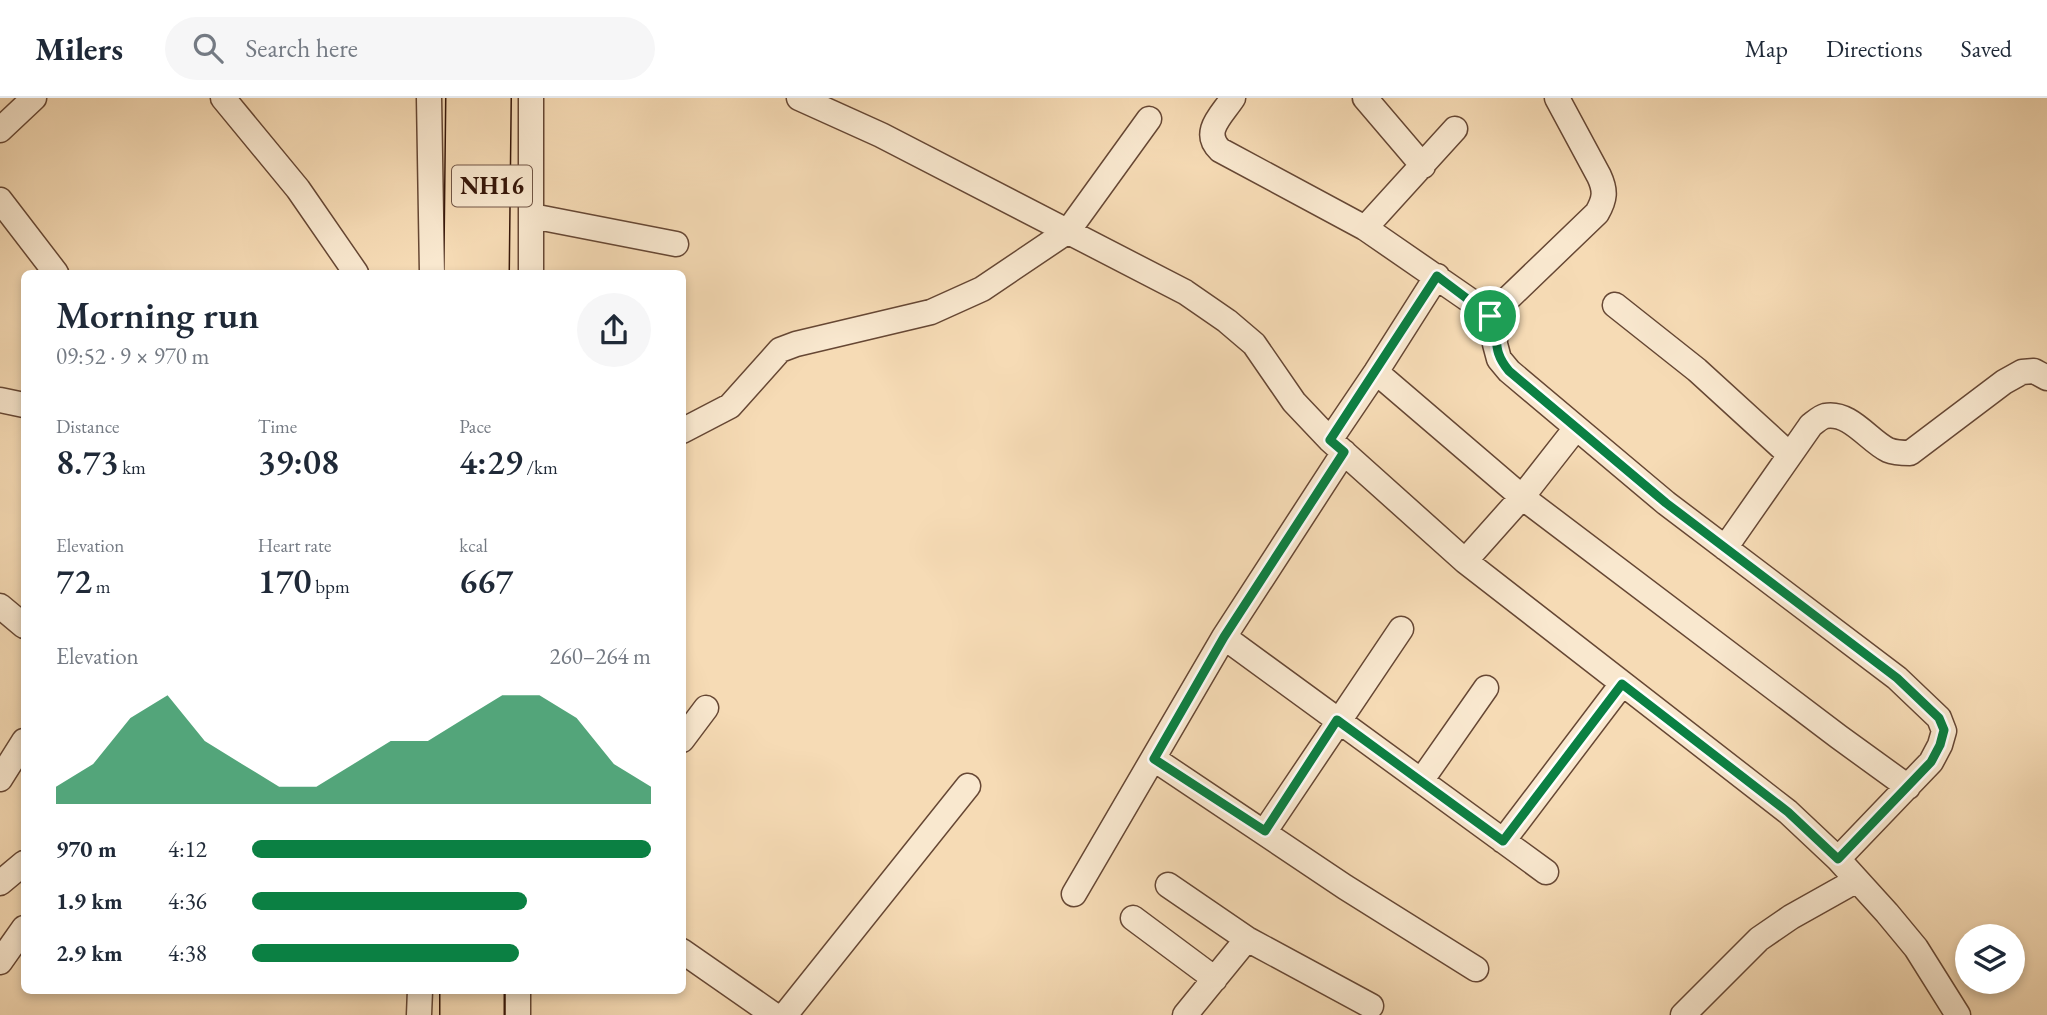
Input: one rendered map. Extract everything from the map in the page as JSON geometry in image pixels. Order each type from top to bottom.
[{"type":"highway","name":"NH16","points":[[463,270],[464,98]]},
{"type":"highway","name":"NH16","points":[[491,270],[493,98]]},
{"type":"highway","points":[[458,994],[458,1015]]},
{"type":"highway","points":[[486,994],[486,1015]]},
{"type":"street","points":[[0,130],[34,98]]},
{"type":"street","points":[[223,98],[298,189],[354,270]]},
{"type":"street","points":[[429,98],[432,270]]},
{"type":"street","points":[[531,98],[531,270]]},
{"type":"street","points":[[799,98],[881,135],[1185,292],[1227,321],[1254,344],[1294,402],[1337,446],[1465,561],[1788,812],[1838,859],[1916,948],[1958,1015]]},
{"type":"street","points":[[1233,98],[1211,131],[1212,144],[1365,228],[1437,276],[1490,316],[1495,326],[1495,344],[1499,359],[1509,371],[1666,503],[1897,678],[1939,718],[1944,730],[1931,762],[1838,859]]},
{"type":"street","points":[[1365,98],[1423,166]]},
{"type":"street","points":[[1490,316],[1597,213],[1604,201],[1605,188],[1600,176],[1557,98]]},
{"type":"street","points":[[686,429],[730,406],[780,350],[932,312],[982,289],[1068,232],[1149,119]]},
{"type":"street","points":[[1365,228],[1455,130]]},
{"type":"street","points":[[0,200],[54,270]]},
{"type":"street","points":[[532,216],[676,244]]},
{"type":"street","points":[[1074,894],[1337,446],[1376,372],[1437,276]]},
{"type":"street","points":[[1615,305],[1697,370],[1790,455]]},
{"type":"street","points":[[1726,548],[1811,425],[1824,416],[1837,416],[1853,424],[1886,449],[1897,453],[1910,453],[2004,382],[2022,372],[2034,371],[2047,377]]},
{"type":"street","points":[[1376,372],[1522,497],[1908,787]]},
{"type":"street","points":[[0,400],[21,404]]},
{"type":"street","points":[[1465,561],[1522,497],[1576,428]]},
{"type":"street","points":[[0,606],[21,624]]},
{"type":"street","points":[[1265,831],[1337,720],[1401,629]]},
{"type":"street","points":[[1224,637],[1546,872]]},
{"type":"street","points":[[1503,841],[1622,684]]},
{"type":"street","points":[[1421,781],[1486,688]]},
{"type":"street","points":[[686,735],[706,708]]},
{"type":"street","points":[[0,779],[21,746]]},
{"type":"street","points":[[1154,759],[1345,887],[1476,969]]},
{"type":"street","points":[[785,1015],[968,786]]},
{"type":"street","points":[[0,859],[21,857]]},
{"type":"street","points":[[0,883],[21,866]]},
{"type":"street","points":[[1683,1015],[1759,939],[1791,917],[1857,880]]},
{"type":"street","points":[[1168,885],[1247,939],[1371,1006]]},
{"type":"street","points":[[1133,918],[1215,979]]},
{"type":"street","points":[[0,962],[21,932]]},
{"type":"street","points":[[1185,1015],[1247,939]]},
{"type":"street","points":[[686,954],[774,1015]]},
{"type":"street","points":[[419,1015],[420,994]]},
{"type":"street","points":[[518,994],[518,1015]]},
{"type":"route","points":[[1437,276],[1490,316],[1495,326],[1495,344],[1499,359],[1509,371],[1666,503],[1897,678],[1939,718],[1944,730],[1931,762],[1838,859],[1788,812],[1622,684],[1503,841],[1337,720],[1265,831],[1154,759],[1224,637],[1344,452],[1330,440],[1437,276]]}]
